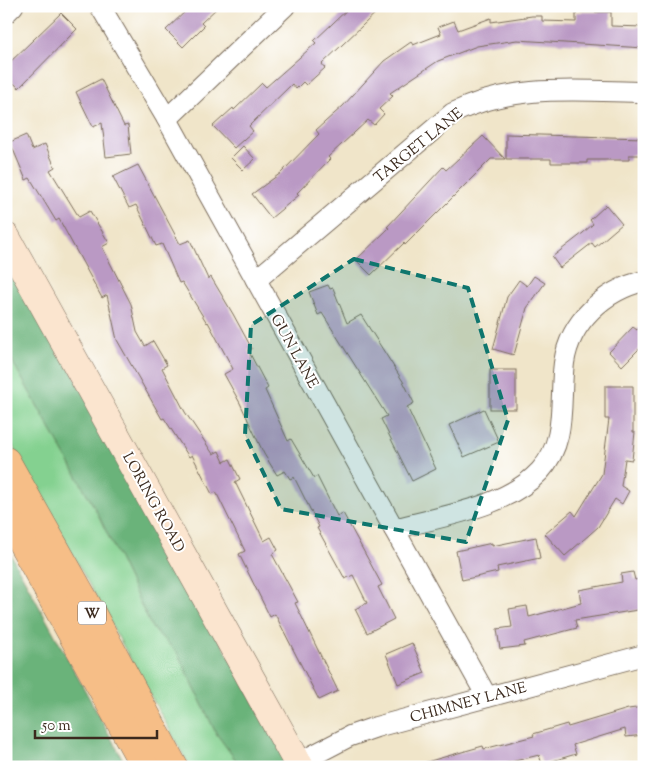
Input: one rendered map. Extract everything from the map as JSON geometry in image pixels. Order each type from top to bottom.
[{"type":"highway","name":"W","points":[[6,461],[86,602],[174,767]]},
{"type":"highway","name":"W","points":[[6,514],[145,767]]},
{"type":"street","points":[[6,13],[13,6]]},
{"type":"street","name":"GUN LANE","points":[[100,6],[167,119],[487,697]]},
{"type":"street","points":[[167,119],[285,6]]},
{"type":"street","name":"TARGET LANE","points":[[256,280],[453,113],[474,103],[531,90],[644,92]]},
{"type":"street","name":"LORING ROAD","points":[[6,237],[299,765]]},
{"type":"street","points":[[394,529],[498,500],[520,488],[540,470],[553,451],[561,428],[564,362],[571,340],[590,310],[603,298],[628,285],[644,281]]},
{"type":"street","name":"CHIMNEY LANE","points":[[299,765],[370,729],[644,655]]},
{"type":"highlighted area","points":[[354,259],[468,288],[508,420],[466,542],[281,509],[245,435],[251,325]]},
{"type":"green space","points":[[6,252],[290,767],[241,767],[216,733],[177,652],[152,628],[96,510],[6,350]]},
{"type":"green space","points":[[6,350],[96,510],[152,628],[177,652],[216,733],[241,767],[190,767],[6,434]]},
{"type":"green space","points":[[6,546],[127,767],[6,765]]},
{"type":"building","points":[[191,6],[219,6],[201,23],[204,26],[183,47],[166,30]]},
{"type":"building","points":[[351,6],[383,6],[322,64],[325,68],[306,85],[303,82],[296,89],[292,84],[249,126],[253,131],[234,148],[213,126],[233,108],[234,110],[262,83],[266,87],[316,43],[314,41]]},
{"type":"building","points":[[576,12],[611,12],[611,26],[644,27],[644,48],[517,40],[477,46],[438,61],[390,93],[393,96],[379,109],[384,114],[374,125],[368,120],[328,157],[330,159],[297,193],[299,195],[271,218],[252,194],[281,173],[319,134],[316,130],[343,106],[384,61],[411,42],[413,45],[441,34],[438,27],[454,21],[458,30],[491,18],[491,22],[542,16],[542,21],[576,22]]},
{"type":"building","points":[[61,13],[77,29],[19,88],[6,76],[6,66]]},
{"type":"building","points":[[101,79],[124,126],[128,125],[131,154],[106,157],[102,123],[93,127],[76,92]]},
{"type":"building","points":[[506,134],[644,138],[644,155],[629,155],[629,160],[587,160],[587,163],[551,163],[551,159],[506,159]]},
{"type":"building","points":[[26,135],[32,150],[45,144],[55,167],[50,170],[79,217],[90,211],[109,243],[102,247],[131,304],[137,332],[145,346],[153,341],[167,365],[162,368],[185,412],[213,454],[219,451],[224,462],[230,459],[240,479],[235,482],[264,541],[271,537],[278,550],[272,554],[298,602],[295,603],[338,691],[319,700],[275,614],[270,617],[239,554],[245,551],[216,492],[212,494],[192,455],[189,457],[164,418],[162,419],[117,340],[107,295],[102,298],[59,219],[56,221],[30,178],[26,180],[10,142]]},
{"type":"building","points":[[483,136],[505,159],[491,159],[405,245],[404,243],[371,275],[356,260],[389,228],[387,227],[443,167],[446,170]]},
{"type":"building","points":[[243,146],[255,159],[243,170],[231,158]]},
{"type":"building","points":[[138,165],[180,244],[190,240],[208,279],[211,277],[233,314],[252,349],[248,350],[268,388],[265,390],[288,441],[291,439],[314,478],[317,476],[337,516],[343,513],[382,585],[378,587],[394,619],[367,633],[355,609],[367,603],[353,575],[345,579],[317,528],[319,527],[294,477],[290,479],[285,471],[277,475],[264,454],[224,374],[233,369],[208,322],[182,282],[179,283],[162,244],[156,246],[136,205],[129,208],[113,177]]},
{"type":"building","points":[[606,205],[622,224],[595,247],[592,243],[560,268],[552,257],[593,224],[590,220]]},
{"type":"building","points":[[534,276],[545,283],[527,308],[514,355],[493,349],[507,297],[519,280],[527,286]]},
{"type":"building","points":[[328,285],[330,289],[333,288],[347,323],[361,315],[404,383],[414,403],[407,407],[436,469],[412,481],[381,419],[387,416],[322,313],[318,315],[309,292]]},
{"type":"building","points":[[644,323],[644,344],[622,366],[609,352],[633,327],[637,330]]},
{"type":"building","points":[[490,370],[516,370],[516,409],[490,409]]},
{"type":"building","points":[[605,386],[633,386],[633,432],[635,432],[632,460],[625,459],[621,486],[629,491],[622,504],[615,499],[598,527],[565,556],[545,534],[572,511],[576,516],[602,474],[609,419],[605,419]]},
{"type":"building","points":[[484,409],[499,442],[464,457],[449,425]]},
{"type":"building","points":[[536,537],[540,558],[497,567],[498,572],[462,580],[456,551],[492,543],[492,546]]},
{"type":"building","points":[[633,572],[635,580],[644,578],[644,609],[575,620],[577,628],[524,642],[525,646],[500,649],[497,629],[512,627],[509,609],[527,606],[529,617],[581,603],[579,590],[622,582],[621,574]]},
{"type":"building","points":[[412,643],[425,673],[398,684],[386,654]]},
{"type":"building","points":[[644,707],[644,735],[626,737],[625,729],[573,745],[576,754],[542,764],[539,755],[491,767],[424,767],[423,763],[483,746],[484,749],[534,736],[533,734],[567,724],[568,727],[628,709]]}]
